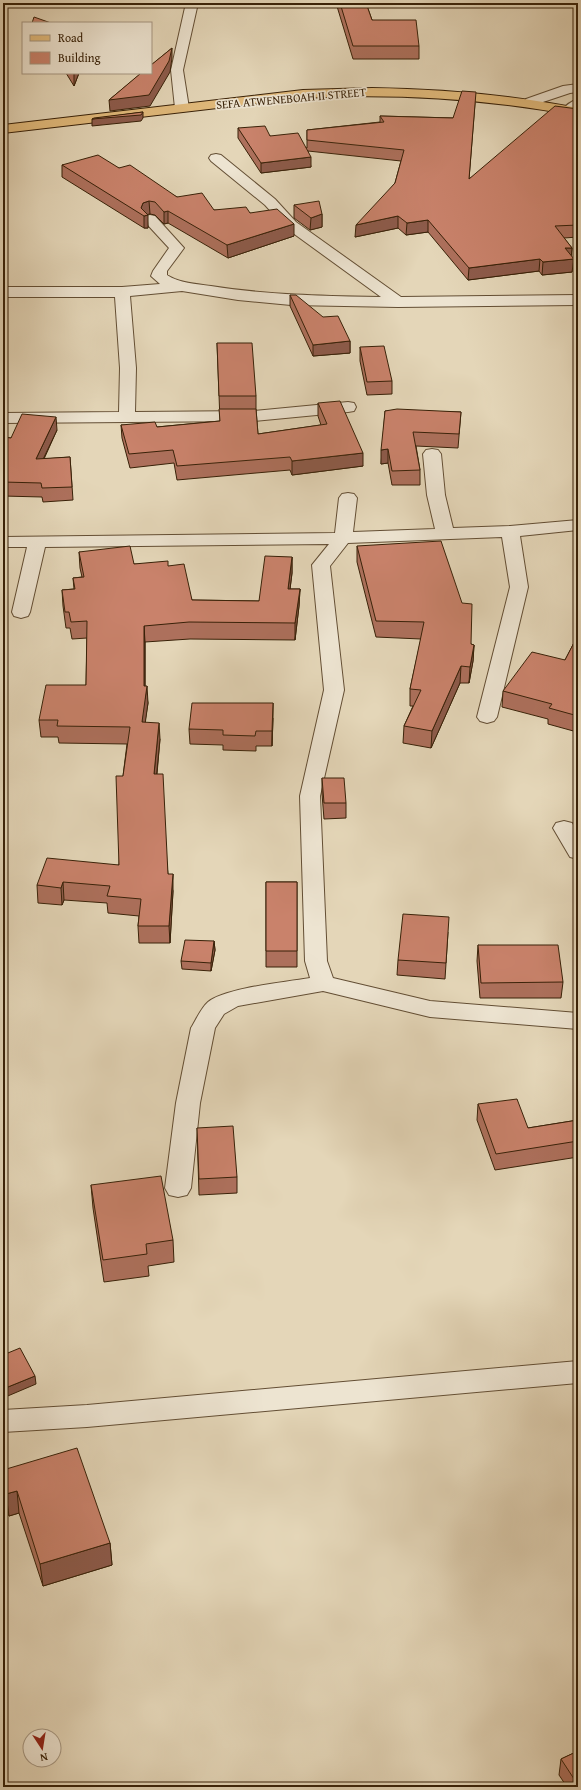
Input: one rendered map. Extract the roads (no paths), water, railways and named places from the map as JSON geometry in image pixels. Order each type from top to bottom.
[{"type":"main road","name":"SEFA ATWENEBOAH II STREET","points":[[3,129],[303,94],[362,91],[427,92],[531,102],[575,108]]},
{"type":"street","points":[[182,108],[178,70],[192,3]]},
{"type":"street","points":[[531,102],[568,89],[578,88]]},
{"type":"street","points":[[216,158],[270,202],[291,225],[398,302]]},
{"type":"street","points":[[150,219],[177,248],[160,271],[159,276],[166,281],[182,286],[291,300],[398,302],[578,300]]},
{"type":"street","points":[[3,292],[122,292],[182,286]]},
{"type":"street","points":[[122,292],[128,368],[127,416]]},
{"type":"street","points":[[3,418],[254,416],[348,407]]},
{"type":"street","points":[[432,454],[436,495],[445,534]]},
{"type":"street","points":[[323,983],[316,961],[310,796],[334,690],[321,565],[343,538],[348,498]]},
{"type":"street","points":[[3,542],[236,538],[343,538],[510,531],[578,525]]},
{"type":"street","points":[[487,717],[519,587],[510,531]]},
{"type":"street","points":[[21,612],[36,542]]},
{"type":"street","points":[[564,828],[578,852]]},
{"type":"street","points":[[178,1188],[188,1104],[203,1028],[216,1008],[232,999],[323,983],[430,1009],[578,1021]]},
{"type":"street","points":[[3,1421],[87,1416],[578,1372]]}]
